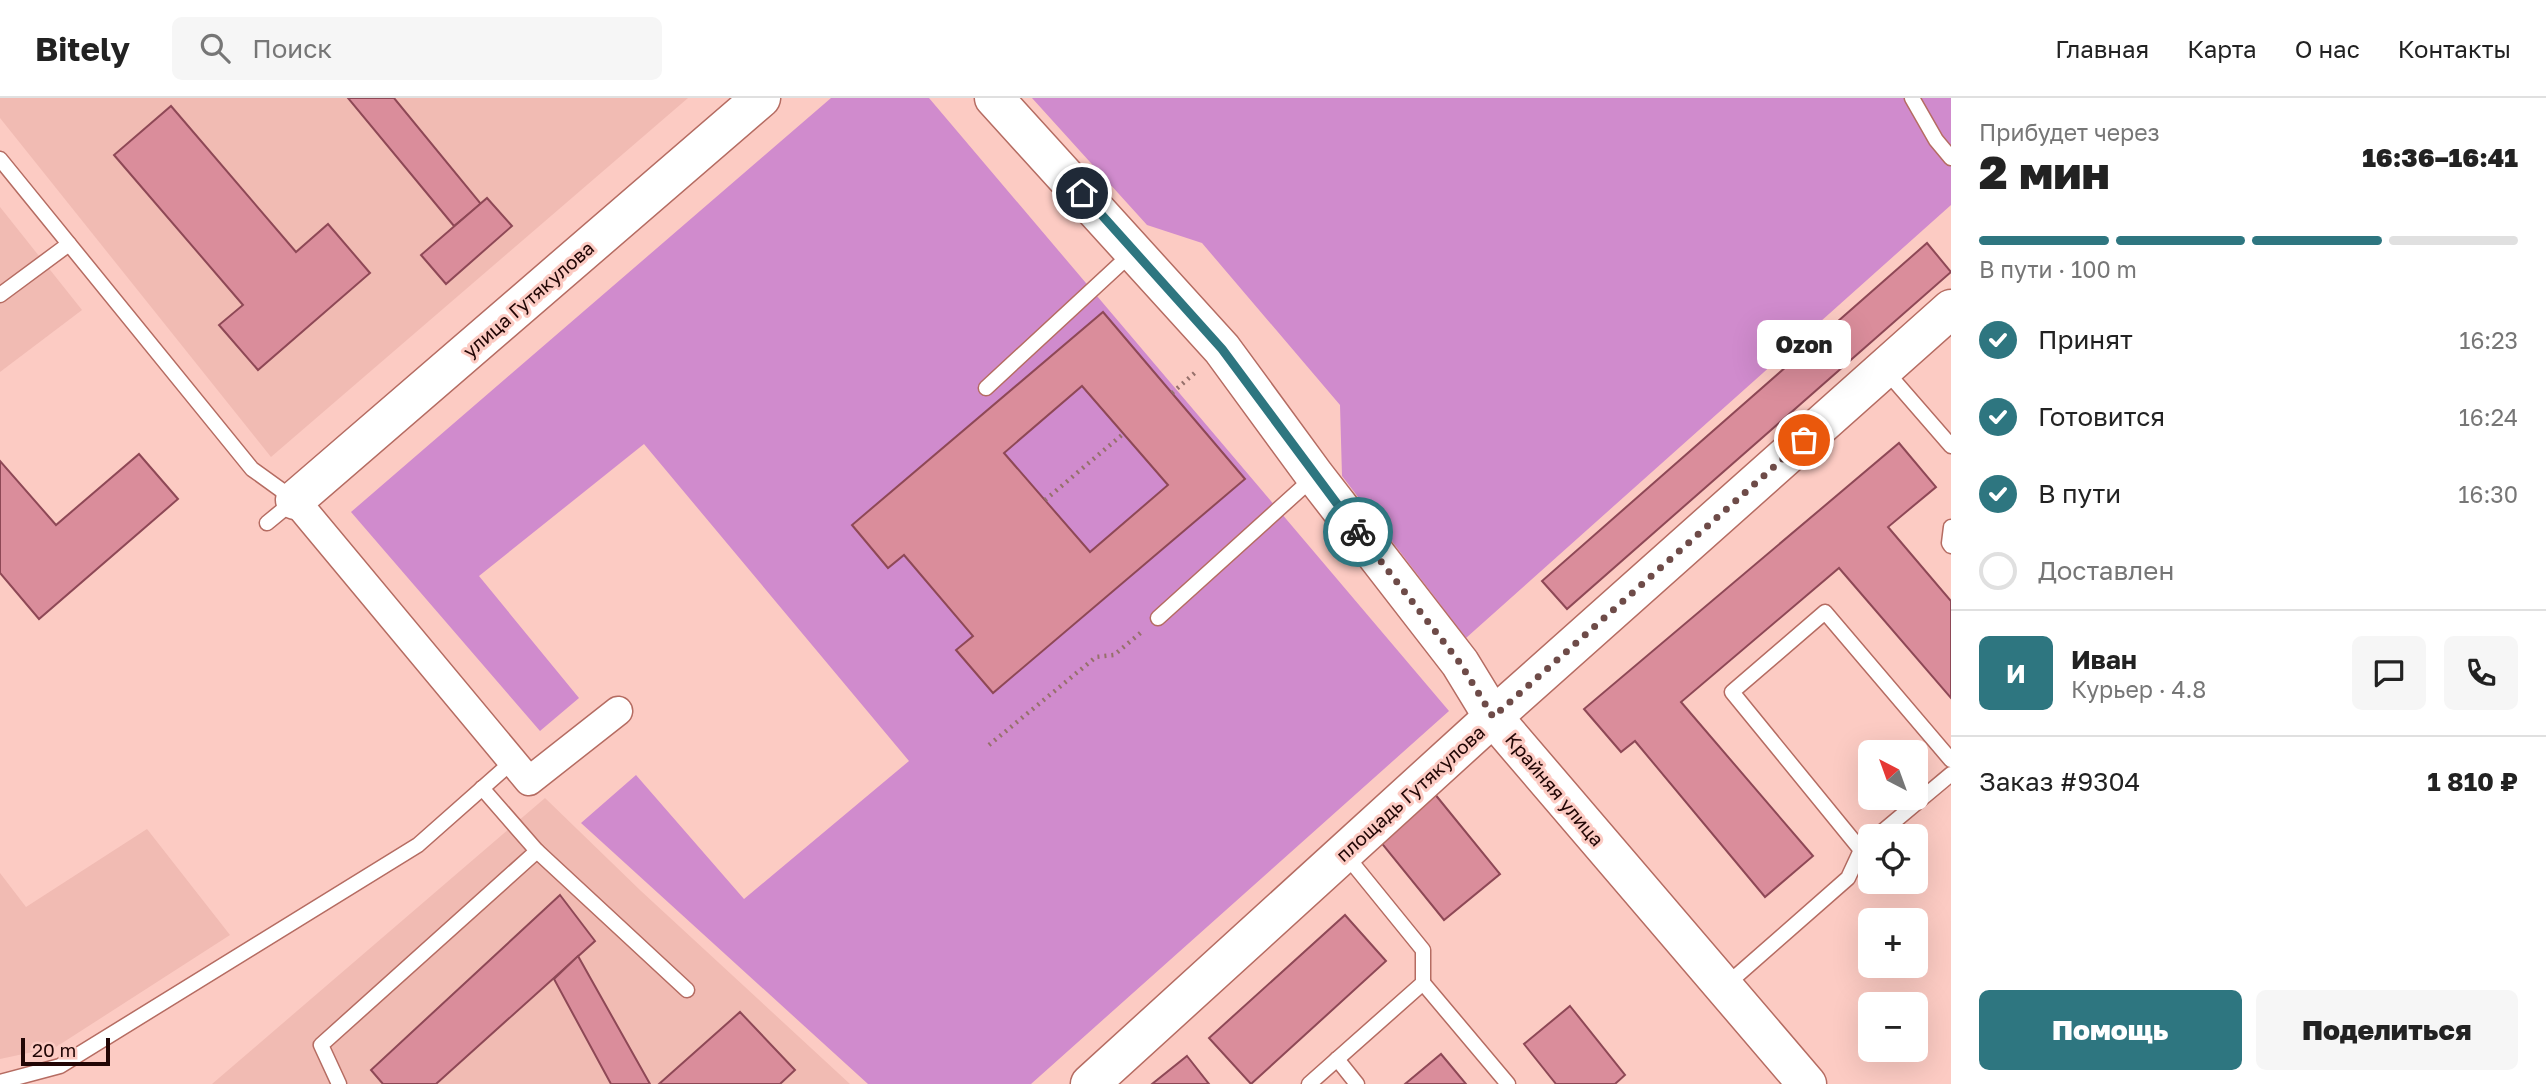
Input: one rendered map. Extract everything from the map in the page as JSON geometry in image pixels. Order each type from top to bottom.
[{"type":"street","name":"улица Гутякулова","points":[[281,511],[761,98]]},
{"type":"street","name":"Крайняя улица","points":[[994,98],[1222,349],[1315,476],[1460,663],[1493,717],[1807,1084]]},
{"type":"street","name":"площадь Гутякулова","points":[[1090,1084],[1493,717],[1951,309]]},
{"type":"street","points":[[281,511],[529,780],[618,710]]},
{"type":"lane","points":[[1912,98],[1936,140],[1951,158]]},
{"type":"lane","points":[[0,159],[252,469],[281,511]]},
{"type":"lane","points":[[0,295],[69,244]]},
{"type":"lane","points":[[986,387],[1134,251]]},
{"type":"lane","points":[[1884,369],[1951,446]]},
{"type":"lane","points":[[1157,618],[1315,476]]},
{"type":"lane","points":[[1951,527],[1951,545]]},
{"type":"lane","points":[[1858,837],[1732,692],[1825,612],[1951,760]]},
{"type":"lane","points":[[0,1082],[60,1066],[418,845],[513,761]]},
{"type":"lane","points":[[1891,824],[1951,774]]},
{"type":"lane","points":[[482,788],[537,851],[687,990]]},
{"type":"lane","points":[[339,1084],[321,1045],[537,851]]},
{"type":"lane","points":[[1344,852],[1423,950],[1423,983],[1508,1084]]},
{"type":"lane","points":[[1724,987],[1848,878],[1858,860]]},
{"type":"lane","points":[[1309,1084],[1423,983]]},
{"type":"lane","points":[[1337,1059],[1357,1084]]},
{"type":"path","points":[[1045,500],[1123,434]]},
{"type":"path","points":[[989,745],[1096,656],[1114,655],[1157,618]]},
{"type":"shaded area","points":[[0,98],[688,98],[271,457],[0,118]]},
{"type":"shaded area","points":[[831,98],[929,98],[1449,711],[1031,1084],[868,1084],[581,823],[636,775],[744,899],[909,761],[644,444],[479,576],[579,698],[540,731],[351,512]]},
{"type":"shaded area","points":[[1032,98],[1951,98],[1951,205],[1466,638],[1342,476],[1340,405],[1202,243],[1147,225]]},
{"type":"shaded area","points":[[0,207],[82,310],[0,372]]},
{"type":"shaded area","points":[[545,798],[641,891],[850,1084],[212,1084]]},
{"type":"shaded area","points":[[147,829],[230,935],[56,1047],[0,1059],[0,873],[26,907]]},
{"type":"building","points":[[348,98],[394,98],[481,204],[454,226]]},
{"type":"building","points":[[171,106],[296,252],[328,224],[370,273],[258,370],[219,325],[243,305],[114,155]]},
{"type":"building","points":[[487,198],[512,226],[446,284],[421,255]]},
{"type":"building","points":[[1927,243],[1951,272],[1567,609],[1542,581]]},
{"type":"building","points":[[1103,312],[1245,479],[993,693],[956,650],[973,636],[904,555],[888,568],[852,525]],"holes":[[[1082,386],[1168,485],[1090,552],[1004,453]]]},
{"type":"building","points":[[1899,443],[1936,487],[1888,527],[1951,601],[1951,698],[1839,568],[1681,702],[1813,856],[1765,897],[1635,741],[1621,752],[1584,709]]},
{"type":"building","points":[[139,454],[178,499],[39,619],[0,573],[0,461],[56,525]]},
{"type":"building","points":[[1434,793],[1500,874],[1444,920],[1379,840]]},
{"type":"building","points":[[560,895],[595,941],[436,1084],[383,1084],[371,1070]]},
{"type":"building","points":[[1345,915],[1386,961],[1251,1084],[1209,1038]]},
{"type":"building","points":[[578,956],[650,1084],[611,1084],[554,979]]},
{"type":"building","points":[[1570,1006],[1625,1075],[1615,1084],[1556,1084],[1524,1044]]},
{"type":"building","points":[[740,1012],[795,1070],[780,1084],[659,1084]]},
{"type":"building","points":[[1441,1054],[1466,1084],[1405,1084]]},
{"type":"building","points":[[1187,1056],[1209,1084],[1152,1084]]},
{"type":"way so far","points":[[1358,532],[1460,663],[1493,717],[1804,440]]},
{"type":"place","name":"Ozon","points":[[1804,440]]},
{"type":"route","points":[[1082,193],[1222,349],[1358,532]]}]
